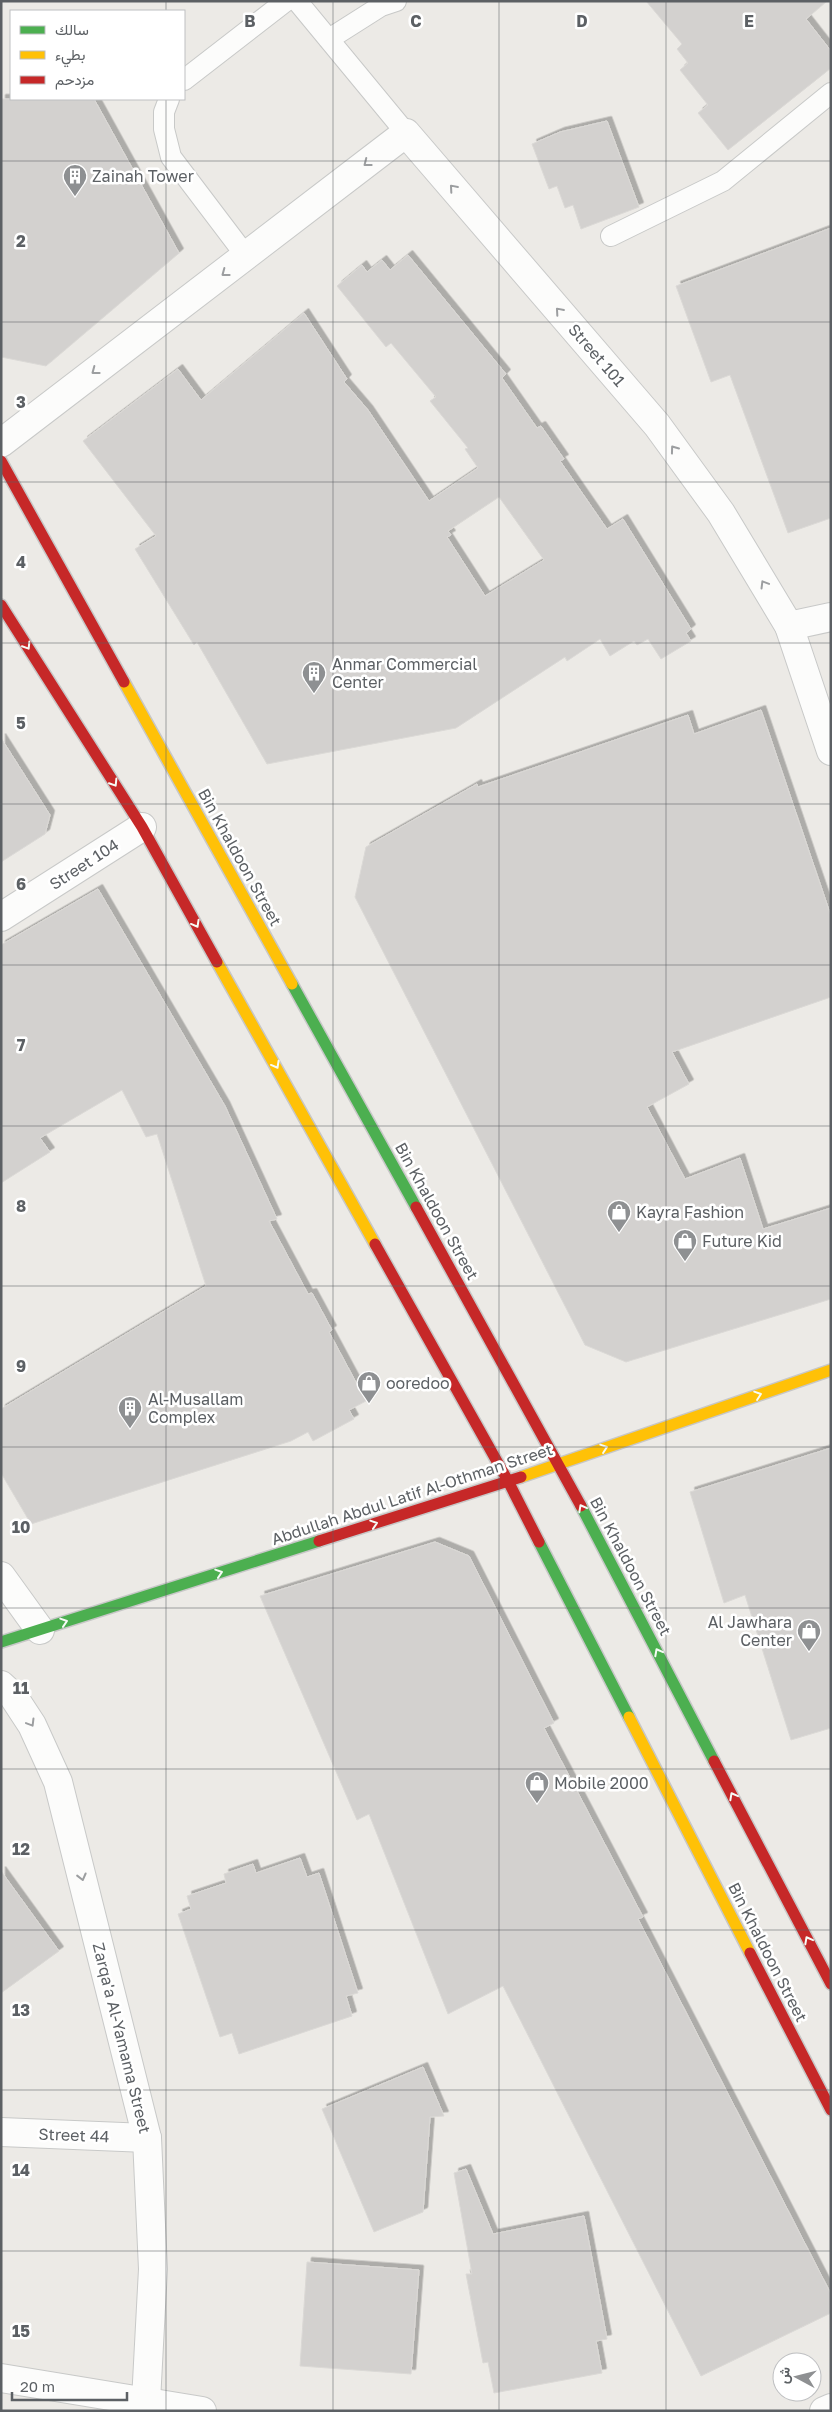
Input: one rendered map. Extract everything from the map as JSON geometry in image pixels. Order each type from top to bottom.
[{"type":"street","points":[[1,443],[406,133]]},
{"type":"street","name":"Street 101","points":[[406,133],[657,425],[721,513],[789,626],[831,751]]},
{"type":"street","name":"Bin Khaldoon Street","points":[[1,461],[559,1464],[831,1984]]},
{"type":"street","name":"Bin Khaldoon Street","points":[[1,605],[142,827],[508,1481],[831,2110]]},
{"type":"street","points":[[789,626],[831,617]]},
{"type":"street","name":"Street 104","points":[[1,917],[142,827]]},
{"type":"street","name":"Abdullah Abdul Latif Al-Othman Street","points":[[1,1642],[508,1481],[831,1370]]},
{"type":"street","points":[[1,1576],[40,1630]]},
{"type":"street","name":"Zarqa'a Al-Yamama Street","points":[[1,1685],[13,1696],[32,1725],[58,1782],[147,2138],[153,2269],[146,2406]]},
{"type":"street","name":"Street 44","points":[[1,2132],[147,2138]]},
{"type":"street","points":[[1,2378],[146,2406],[202,2411]]},
{"type":"street","points":[[824,2411],[831,2408]]},
{"type":"lane","points":[[185,79],[286,1]]},
{"type":"lane","name":"Street 101","points":[[297,1],[406,133]]},
{"type":"lane","points":[[328,39],[381,6],[396,1]]},
{"type":"lane","points":[[611,236],[723,181],[831,93]]},
{"type":"lane","points":[[169,100],[164,112],[164,129],[170,157],[246,256]]},
{"type":"building","points":[[646,1],[827,1],[806,19],[831,51],[831,68],[728,150],[698,113],[708,105],[680,70],[688,63],[677,49],[682,44]]},
{"type":"building","name":"Zainah Tower","points":[[1,99],[95,100],[179,253],[46,366],[1,357]]},
{"type":"building","points":[[607,121],[639,207],[581,229],[573,205],[565,208],[557,186],[549,189],[532,144],[560,132]]},
{"type":"building","points":[[831,228],[831,518],[788,533],[730,375],[711,382],[676,286]]},
{"type":"building","points":[[408,255],[506,374],[502,378],[537,428],[541,426],[564,459],[560,461],[607,529],[623,519],[691,629],[686,633],[691,641],[661,659],[648,639],[637,645],[634,641],[610,656],[600,639],[567,661],[565,657],[456,728],[267,764],[197,642],[194,645],[135,549],[156,536],[83,441],[178,369],[201,400],[304,313],[347,379],[344,382],[368,410],[429,501],[478,468],[465,449],[468,448],[430,401],[436,397],[391,343],[386,347],[337,286],[362,265],[367,272],[382,260],[390,270]],"holes":[[[499,497],[544,560],[485,596],[447,537],[451,535],[448,531]]]},
{"type":"building","points":[[761,710],[831,916],[831,997],[672,1052],[689,1084],[647,1107],[685,1179],[740,1158],[763,1229],[831,1208],[831,1299],[626,1362],[585,1345],[355,897],[366,847],[477,784],[478,787],[688,715],[694,734]]},
{"type":"building","points":[[1,738],[50,815],[45,834],[1,862]]},
{"type":"building","points":[[98,889],[225,1106],[277,1219],[269,1221],[308,1294],[312,1293],[332,1330],[329,1332],[366,1401],[349,1410],[354,1419],[313,1441],[308,1432],[291,1441],[31,1524],[1,1473],[1,1409],[206,1286],[157,1134],[146,1137],[122,1090],[40,1138],[50,1152],[1,1183],[1,945]]},
{"type":"building","points":[[831,1448],[831,1728],[791,1740],[745,1595],[724,1603],[690,1492]]},
{"type":"building","points":[[435,1542],[469,1556],[554,1723],[544,1728],[643,1917],[638,1919],[831,2294],[831,2313],[701,2376],[503,1986],[448,2014],[369,1814],[357,1820],[260,1596]]},
{"type":"building","points":[[300,1858],[307,1877],[319,1873],[358,1993],[346,1996],[352,2016],[239,2054],[232,2033],[220,2037],[178,1914],[191,1909],[187,1896],[226,1883],[224,1874],[253,1864],[256,1873]]},
{"type":"building","points":[[1,1871],[59,1951],[1,1993]]},
{"type":"building","points":[[423,2067],[444,2116],[430,2117],[423,2212],[374,2232],[322,2109]]},
{"type":"building","points":[[466,2169],[493,2234],[584,2216],[607,2339],[596,2341],[602,2373],[494,2393],[488,2362],[483,2363],[466,2274],[472,2274],[454,2173]]},
{"type":"building","points":[[307,2262],[419,2270],[411,2374],[300,2366]]},
{"type":"traffic: fast","points":[[292,984],[416,1207]]},
{"type":"traffic: fast","points":[[581,1506],[714,1761]]},
{"type":"traffic: fast","points":[[1,1642],[319,1541]]},
{"type":"traffic: fast","points":[[539,1542],[629,1717]]},
{"type":"traffic: slow","points":[[124,682],[292,984]]},
{"type":"traffic: slow","points":[[217,962],[375,1244]]},
{"type":"traffic: slow","points":[[521,1477],[831,1370]]},
{"type":"traffic: slow","points":[[629,1717],[750,1953]]},
{"type":"traffic: jam","points":[[1,461],[124,682]]},
{"type":"traffic: jam","points":[[1,605],[142,827],[217,962]]},
{"type":"traffic: jam","points":[[416,1207],[581,1506]]},
{"type":"traffic: jam","points":[[375,1244],[508,1481],[539,1542]]},
{"type":"traffic: jam","points":[[319,1541],[521,1477]]},
{"type":"traffic: jam","points":[[714,1761],[831,1984]]},
{"type":"traffic: jam","points":[[750,1953],[831,2110]]},
{"type":"place","name":"Zainah Tower","points":[[75,197]]},
{"type":"place","name":"Anmar Commercial Center","points":[[314,694]]},
{"type":"place","name":"Kayra Fashion","points":[[619,1233]]},
{"type":"place","name":"Future Kid","points":[[685,1262]]},
{"type":"place","name":"ooredoo","points":[[369,1404]]},
{"type":"place","name":"Al-Musallam Complex","points":[[130,1429]]},
{"type":"place","name":"Al Jawhara Center","points":[[809,1652]]},
{"type":"place","name":"Mobile 2000","points":[[537,1804]]}]
